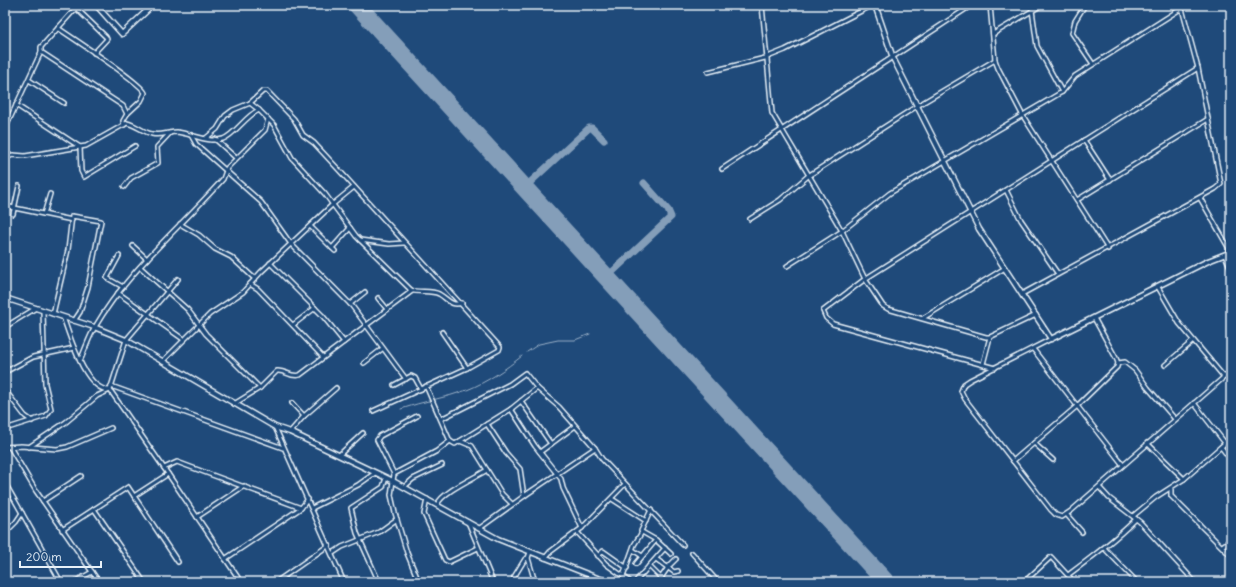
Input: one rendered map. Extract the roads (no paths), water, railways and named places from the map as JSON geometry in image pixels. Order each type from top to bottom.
[{"type":"main road","points":[[96,5],[122,34],[153,5]]},
{"type":"main road","points":[[874,5],[893,58],[971,212],[988,243],[1051,339],[1202,264],[1231,252]]},
{"type":"main road","points":[[5,298],[94,327],[126,340],[275,427],[290,432],[393,481],[498,539],[600,579],[614,582]]},
{"type":"street","points":[[762,5],[770,107],[781,130],[842,231],[866,279],[888,309],[990,337],[1036,315]]},
{"type":"street","points":[[708,72],[765,58],[785,50],[874,5]]},
{"type":"street","points":[[722,168],[893,58],[972,5]]},
{"type":"street","points":[[990,5],[995,60],[1023,116],[1108,249]]},
{"type":"street","points":[[993,34],[1042,5]]},
{"type":"street","points":[[1085,5],[1075,21],[1072,33],[1093,64]]},
{"type":"street","points":[[787,266],[842,231],[890,193],[945,159],[1023,116],[1062,92],[1075,76],[1182,7],[1198,68],[1221,184],[1215,190],[1022,294]]},
{"type":"street","points":[[5,128],[29,80],[41,52],[40,47],[76,8],[107,39],[94,53]]},
{"type":"street","points":[[1032,10],[1037,46],[1062,92]]},
{"type":"street","points":[[58,28],[128,76],[145,91],[141,101],[127,114],[123,122],[124,125]]},
{"type":"street","points":[[41,52],[123,106],[127,114]]},
{"type":"street","points":[[750,219],[780,200],[808,176],[918,106],[995,60]]},
{"type":"street","points":[[995,368],[833,324],[826,318],[823,311],[866,279],[1198,68]]},
{"type":"street","points":[[29,80],[64,103]]},
{"type":"street","points":[[206,138],[217,129],[225,116],[233,110],[250,103],[263,91],[267,91],[294,119],[303,135],[314,143],[404,243],[462,303],[500,349],[467,368],[373,411]]},
{"type":"street","points":[[250,103],[259,110],[279,132],[292,158],[360,240],[410,290],[439,294],[450,303],[457,305],[462,303]]},
{"type":"street","points":[[16,105],[80,147]]},
{"type":"street","points":[[5,158],[13,155],[25,156],[42,151],[80,147],[93,143],[129,123],[152,134],[160,135],[170,133],[216,140],[226,137],[250,114],[259,110]]},
{"type":"street","points":[[80,361],[94,327],[123,287],[140,266],[223,179],[226,170],[236,158],[265,130],[268,119]]},
{"type":"street","points":[[1077,200],[1208,119]]},
{"type":"street","points":[[124,186],[131,178],[158,163],[157,147],[170,133]]},
{"type":"street","points":[[191,135],[196,144],[261,202],[291,244],[350,304],[382,349],[390,355],[406,379]]},
{"type":"street","points":[[216,140],[236,158]]},
{"type":"street","points":[[1084,140],[1110,180]]},
{"type":"street","points":[[80,147],[81,171],[84,177],[135,146]]},
{"type":"street","points":[[13,214],[20,186]]},
{"type":"street","points":[[163,361],[198,325],[223,303],[238,296],[270,263],[332,205],[354,187]]},
{"type":"street","points":[[1006,190],[1021,220],[1058,274]]},
{"type":"street","points":[[44,214],[50,194]]},
{"type":"street","points":[[1200,198],[1231,252]]},
{"type":"street","points":[[5,206],[72,220]]},
{"type":"street","points":[[53,314],[74,216],[101,221],[86,294],[80,312],[74,321]]},
{"type":"street","points":[[180,224],[199,235],[215,249],[231,257],[255,279]]},
{"type":"street","points":[[310,226],[335,251]]},
{"type":"street","points":[[332,248],[350,228]]},
{"type":"street","points":[[360,240],[388,244],[404,243]]},
{"type":"street","points":[[133,246],[147,259]]},
{"type":"street","points":[[1224,255],[1231,269]]},
{"type":"street","points":[[119,256],[107,278],[123,287]]},
{"type":"street","points":[[270,263],[315,308],[344,342]]},
{"type":"street","points":[[140,266],[188,310],[198,325],[260,388]]},
{"type":"street","points":[[923,318],[1005,268]]},
{"type":"street","points":[[29,447],[66,422],[97,396],[111,388],[126,340],[178,279]]},
{"type":"street","points":[[250,284],[258,289],[323,357]]},
{"type":"street","points":[[1158,286],[1173,314],[1193,341],[1224,377]]},
{"type":"street","points":[[234,404],[260,388],[278,371],[283,371],[296,377],[306,371],[412,291],[410,290]]},
{"type":"street","points":[[350,304],[365,292]]},
{"type":"street","points":[[118,294],[183,339]]},
{"type":"street","points":[[378,298],[387,309]]},
{"type":"street","points":[[5,327],[36,308]]},
{"type":"street","points":[[293,325],[315,308]]},
{"type":"street","points":[[5,429],[46,416],[51,409],[45,384],[43,311]]},
{"type":"street","points":[[63,317],[80,361],[86,373],[96,386],[105,390],[111,388],[283,448]]},
{"type":"street","points":[[1094,318],[1118,363]]},
{"type":"street","points":[[442,332],[467,368]]},
{"type":"street","points":[[983,364],[990,337]]},
{"type":"street","points":[[1051,339],[964,384],[962,388],[962,395],[1056,515],[1067,515],[1147,443],[1231,371]]},
{"type":"street","points":[[1165,365],[1193,341]]},
{"type":"street","points":[[5,372],[33,357],[74,348]]},
{"type":"street","points":[[364,363],[382,349]]},
{"type":"street","points":[[1033,349],[1076,407],[1123,465]]},
{"type":"street","points":[[1118,363],[1125,362],[1130,364],[1175,419]]},
{"type":"street","points":[[1013,462],[1076,407],[1114,371],[1118,363]]},
{"type":"street","points":[[441,419],[506,386],[525,373],[538,388],[559,407],[595,448],[602,459],[684,545]]},
{"type":"street","points":[[394,386],[411,376],[415,378],[421,388]]},
{"type":"street","points":[[426,386],[450,441],[455,444],[511,409],[538,388]]},
{"type":"street","points":[[111,388],[241,582]]},
{"type":"street","points":[[290,432],[304,416],[336,388]]},
{"type":"street","points":[[5,390],[25,416],[32,421]]},
{"type":"street","points":[[521,402],[551,444]]},
{"type":"street","points":[[292,403],[304,416]]},
{"type":"street","points":[[1194,403],[1225,443]]},
{"type":"street","points":[[511,409],[534,446],[561,479],[563,488],[582,528]]},
{"type":"street","points":[[417,416],[377,440],[394,474],[391,495],[407,553],[419,582]]},
{"type":"street","points":[[487,424],[506,453],[520,469],[524,496]]},
{"type":"street","points":[[540,452],[575,426]]},
{"type":"street","points":[[275,427],[283,448],[329,545],[344,582]]},
{"type":"street","points":[[5,447],[56,449],[67,447],[111,428]]},
{"type":"street","points":[[339,455],[363,433]]},
{"type":"street","points":[[1133,516],[1156,497],[1171,489],[1184,479],[1231,438]]},
{"type":"street","points":[[394,474],[437,451],[450,441]]},
{"type":"street","points":[[460,441],[472,446],[502,494],[512,504]]},
{"type":"street","points":[[1034,443],[1053,460]]},
{"type":"street","points":[[1147,443],[1184,479]]},
{"type":"street","points":[[10,447],[62,530],[99,582]]},
{"type":"street","points":[[1221,447],[1231,460]]},
{"type":"street","points":[[480,528],[512,504],[595,448]]},
{"type":"street","points":[[164,468],[177,462],[301,508]]},
{"type":"street","points":[[404,487],[414,478],[442,465]]},
{"type":"street","points":[[437,505],[439,500],[487,470]]},
{"type":"street","points":[[312,508],[358,485],[375,473]]},
{"type":"street","points":[[134,496],[168,474]]},
{"type":"street","points":[[43,501],[81,476]]},
{"type":"street","points":[[378,582],[360,539],[351,508],[383,487],[386,478]]},
{"type":"street","points":[[5,483],[6,488],[61,582]]},
{"type":"street","points":[[545,558],[550,552],[582,528],[626,484]]},
{"type":"street","points":[[198,517],[245,486]]},
{"type":"street","points":[[62,530],[128,487],[178,562]]},
{"type":"street","points":[[1099,487],[1109,498],[1133,516],[1195,582]]},
{"type":"street","points":[[1171,489],[1171,496],[1231,556]]},
{"type":"street","points":[[226,559],[301,508],[308,499]]},
{"type":"street","points":[[427,499],[424,514],[445,560],[449,562],[478,548]]},
{"type":"street","points":[[612,499],[646,521]]},
{"type":"street","points":[[94,509],[144,582]]},
{"type":"street","points":[[623,576],[628,568],[632,550],[642,532],[641,531],[651,510]]},
{"type":"street","points":[[5,532],[16,522],[22,513]]},
{"type":"street","points":[[1067,515],[1082,532]]},
{"type":"street","points":[[332,553],[360,539],[379,532],[397,519]]},
{"type":"street","points":[[1068,575],[1094,554],[1104,548],[1136,519]]},
{"type":"street","points":[[467,521],[493,582]]},
{"type":"street","points":[[577,532],[606,564],[631,582]]},
{"type":"street","points":[[642,532],[656,540],[671,554]]},
{"type":"street","points":[[636,564],[656,540]]},
{"type":"street","points":[[1222,546],[1231,540]]},
{"type":"street","points":[[276,582],[329,545]]},
{"type":"street","points":[[635,582],[665,548]]},
{"type":"street","points":[[1104,548],[1137,582]]},
{"type":"street","points":[[632,550],[642,556]]},
{"type":"street","points":[[598,556],[603,551],[628,568]]},
{"type":"street","points":[[514,577],[525,559],[528,558],[530,552]]},
{"type":"street","points":[[692,553],[718,582]]},
{"type":"street","points":[[1024,582],[1051,557],[1074,582]]},
{"type":"street","points":[[528,558],[535,582]]},
{"type":"street","points":[[658,582],[676,558]]},
{"type":"street","points":[[656,559],[667,569],[674,572],[678,571]]},
{"type":"street","points":[[649,566],[662,577],[665,582]]},
{"type":"street","points":[[74,582],[92,572]]},
{"type":"street","points":[[5,577],[7,582]]},
{"type":"street","points":[[1226,582],[1231,579]]},
{"type":"waterway","points":[[527,352],[539,344],[558,340],[575,340],[590,334]]},
{"type":"waterway","points":[[401,409],[459,393],[474,387],[496,375],[522,356]]}]
